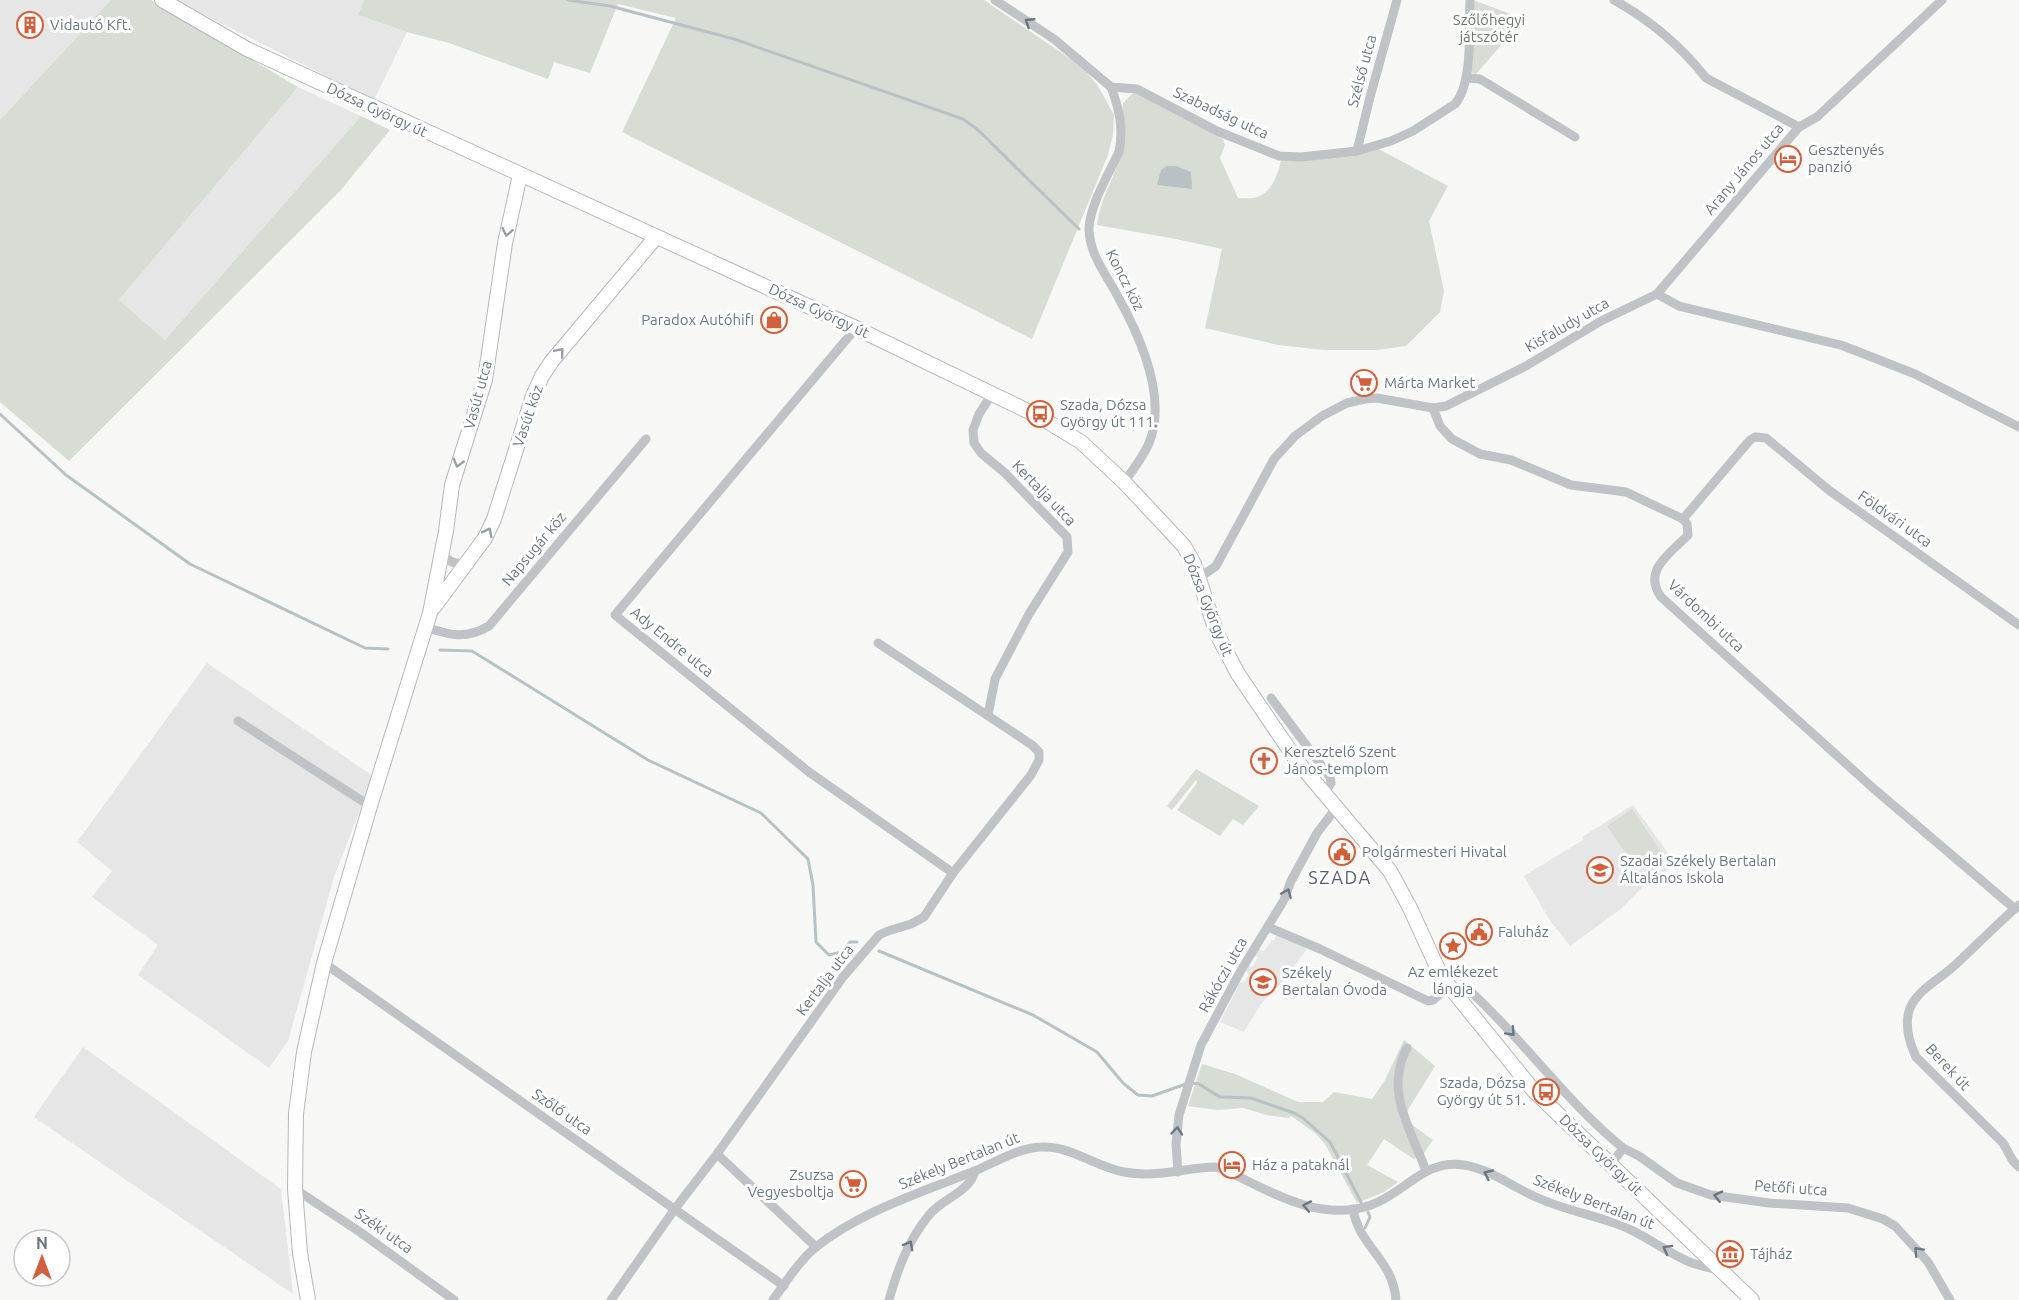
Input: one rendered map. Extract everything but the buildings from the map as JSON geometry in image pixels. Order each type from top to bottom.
[{"type":"main road","name":"Dózsa György út","points":[[162,0],[247,49],[856,328],[1040,417],[1081,442],[1124,482],[1184,546],[1194,564],[1217,634],[1238,675],[1298,761],[1390,872],[1410,908],[1437,968],[1449,986],[1534,1090],[1752,1300]]},
{"type":"main road","name":"Vasút utca","points":[[308,1300],[300,1253],[295,1189],[295,1147],[299,1086],[311,1016],[324,963],[427,620],[442,555],[452,485],[485,380],[505,243],[520,175]]},
{"type":"main road","name":"Vasút köz","points":[[427,620],[485,538],[494,519],[533,396],[542,376],[656,237]]},
{"type":"street","points":[[995,0],[1062,45],[1111,87]]},
{"type":"street","name":"Szélső utca","points":[[1358,151],[1370,97],[1397,0]]},
{"type":"street","name":"Szabadság utca","points":[[1111,87],[1137,89],[1217,131],[1279,156],[1301,157],[1358,151],[1391,141],[1413,131],[1455,104],[1459,99],[1466,78],[1470,0]]},
{"type":"street","points":[[1614,0],[1646,18],[1696,65],[1706,78],[1799,127]]},
{"type":"street","name":"Arany János utca","points":[[1657,294],[1799,127],[1816,117],[1942,0]]},
{"type":"street","points":[[1466,78],[1480,79],[1575,137]]},
{"type":"street","name":"Koncz köz","points":[[1111,87],[1120,117],[1121,142],[1119,152],[1093,208],[1090,238],[1098,263],[1118,297],[1144,356],[1153,381],[1155,401],[1155,416],[1148,445],[1124,482]]},
{"type":"street","points":[[1657,294],[1679,306],[1841,345],[1915,374],[2019,427]]},
{"type":"street","name":"Kisfaludy utca","points":[[1199,578],[1216,566],[1274,459],[1295,436],[1322,416],[1347,403],[1377,398],[1433,408],[1446,406],[1526,366],[1601,321],[1657,294]]},
{"type":"street","name":"Ady Endre utca","points":[[856,328],[615,615],[809,772],[953,873]]},
{"type":"street","name":"Kertalja utca","points":[[988,716],[995,678],[1029,614],[1068,552],[1069,544],[1068,537],[1005,473],[981,453],[974,442],[973,430],[979,414],[992,394]]},
{"type":"street","points":[[1433,408],[1440,426],[1452,439],[1480,454],[1511,460],[1571,485],[1626,492],[1683,519]]},
{"type":"street","name":"Földvári utca","points":[[1683,519],[1750,440],[1755,437],[1766,438],[1839,497],[2019,625]]},
{"type":"street","name":"Napsugár köz","points":[[427,620],[445,633],[469,636],[489,626],[645,439]]},
{"type":"street","name":"Várdombi utca","points":[[1683,519],[1687,524],[1688,535],[1659,564],[1653,574],[1653,584],[1661,597],[1874,788],[2017,907]]},
{"type":"street","points":[[442,555],[452,562],[465,565]]},
{"type":"street","name":"Kertalja utca","points":[[611,1300],[843,977],[879,935],[924,917],[953,873],[1030,775],[1039,760],[1039,752],[1032,745],[878,643]]},
{"type":"street","points":[[1271,698],[1330,777],[1330,786],[1324,794]]},
{"type":"street","points":[[238,721],[370,806]]},
{"type":"street","name":"Rákóczi utca","points":[[1178,1172],[1177,1131],[1185,1092],[1201,1045],[1240,972],[1284,900],[1317,833],[1336,807]]},
{"type":"street","name":"Berek út","points":[[2017,907],[1951,969],[1924,990],[1910,1008],[1908,1026],[1911,1047],[1916,1057],[2002,1143],[2019,1167]]},
{"type":"street","points":[[1268,927],[1431,1002],[1449,986]]},
{"type":"street","name":"Szőlő utca","points":[[324,963],[784,1286]]},
{"type":"street","name":"Dózsa György út","points":[[1460,999],[1470,991],[1476,996],[1547,1071],[1577,1107],[1623,1148]]},
{"type":"street","points":[[1407,1048],[1399,1068],[1401,1108],[1426,1171]]},
{"type":"street","name":"Székely Bertalan út","points":[[773,1300],[816,1247],[850,1225],[896,1203],[1025,1149],[1043,1146],[1061,1149],[1090,1162],[1124,1172],[1143,1174],[1215,1167],[1305,1207],[1353,1209],[1373,1205],[1426,1171],[1441,1165],[1467,1165],[1555,1206],[1622,1226],[1692,1263],[1721,1271]]},
{"type":"street","points":[[1611,1165],[1623,1148]]},
{"type":"street","name":"Petőfi utca","points":[[1623,1148],[1639,1156],[1677,1183],[1711,1195],[1769,1203],[1848,1208],[1883,1219],[1895,1226],[1928,1262],[1950,1300]]},
{"type":"street","points":[[717,1154],[816,1247]]},
{"type":"street","points":[[890,1300],[901,1261],[914,1236],[939,1205],[969,1185],[975,1170]]},
{"type":"street","name":"Széki utca","points":[[295,1189],[360,1232],[454,1300]]},
{"type":"street","points":[[1353,1209],[1356,1225],[1361,1234],[1382,1260],[1393,1281],[1396,1300]]},
{"type":"shaded area","points":[[0,0],[111,0],[0,120]]},
{"type":"shaded area","points":[[175,0],[364,0],[358,15],[407,32],[374,100]]},
{"type":"shaded area","points":[[298,87],[361,116],[165,340],[119,300]]},
{"type":"shaded area","points":[[1167,166],[1176,166],[1191,172],[1192,189],[1157,185],[1161,170]]},
{"type":"shaded area","points":[[207,663],[373,776],[334,877],[288,1041],[269,1068],[138,975],[158,945],[92,897],[112,871],[77,842]]},
{"type":"shaded area","name":"Szadai Székely Bertalan Általános Iskola","points":[[1633,805],[1676,864],[1642,888],[1621,909],[1570,946],[1549,919],[1524,876],[1583,840],[1582,837]]},
{"type":"shaded area","name":"Székely Bertalan Óvoda","points":[[1277,934],[1307,949],[1283,981],[1260,1005],[1244,1032],[1220,1022],[1237,989],[1235,987],[1239,981],[1243,983],[1249,974],[1245,970],[1248,965],[1252,967],[1258,957],[1254,955],[1258,948],[1264,951],[1272,940],[1274,941]]},
{"type":"shaded area","points":[[83,1047],[281,1189],[293,1294],[34,1117]]},
{"type":"green space","points":[[111,0],[151,0],[298,87],[119,300],[165,340],[361,116],[390,130],[341,190],[69,461],[0,402],[0,120]]},
{"type":"green space","points":[[364,0],[984,0],[1081,66],[1098,86],[1114,115],[1113,135],[1108,155],[1032,339],[622,132],[676,18],[618,4],[590,73],[554,62],[548,79],[449,43],[407,32],[358,15]]},
{"type":"green space","name":"Szőlőhegyi játszótér","points":[[1473,0],[1524,19],[1476,74],[1468,72]]},
{"type":"green space","points":[[1133,93],[1139,93],[1223,139],[1225,145],[1220,158],[1238,198],[1255,198],[1268,190],[1279,169],[1282,157],[1327,158],[1371,145],[1448,186],[1429,221],[1444,291],[1440,312],[1406,346],[1377,350],[1324,350],[1278,345],[1205,328],[1222,249],[1097,225],[1102,204],[1124,145],[1123,103]]},
{"type":"green space","points":[[1196,769],[1259,806],[1243,825],[1233,819],[1220,836],[1177,810],[1197,783],[1196,780],[1172,810],[1167,806]]},
{"type":"green space","points":[[1632,809],[1661,852],[1637,869],[1607,826]]},
{"type":"green space","points":[[1404,1040],[1435,1066],[1406,1113],[1407,1121],[1433,1140],[1424,1153],[1414,1159],[1384,1139],[1367,1165],[1398,1182],[1384,1192],[1357,1203],[1325,1144],[1315,1133],[1291,1116],[1289,1118],[1267,1115],[1243,1108],[1218,1110],[1188,1106],[1202,1064],[1235,1074],[1298,1102],[1323,1102],[1334,1092],[1372,1099],[1385,1080]]},
{"type":"waterway","points":[[568,0],[610,6],[734,39],[963,119],[978,130],[1079,229]]},
{"type":"waterway","points":[[0,414],[66,475],[190,564],[365,648],[388,649]]},
{"type":"waterway","points":[[440,650],[472,651],[648,760],[761,813],[808,859],[813,885],[816,942],[829,955],[842,952],[850,942],[857,942]]},
{"type":"waterway","points":[[879,951],[1033,1015],[1097,1052],[1123,1083],[1138,1095],[1152,1096],[1186,1084]]},
{"type":"waterway","points":[[1192,1083],[1199,1084],[1220,1097],[1251,1098],[1303,1118],[1330,1142],[1361,1202]]},
{"type":"waterway","points":[[1365,1228],[1370,1217],[1368,1212]]},
{"type":"place","name":"Vidautó Kft.","points":[[30,25]]},
{"type":"place","name":"Gesztenyés panzió","points":[[1788,159]]},
{"type":"place","name":"Paradox Autóhifi","points":[[774,320]]},
{"type":"place","name":"Márta Market","points":[[1364,383]]},
{"type":"place","name":"Szada, Dózsa György út 111.","points":[[1040,414]]},
{"type":"place","name":"Keresztelő Szent János-templom","points":[[1264,761]]},
{"type":"place","name":"Polgármesteri Hivatal","points":[[1342,852]]},
{"type":"place","name":"Szadai Székely Bertalan Általános Iskola","points":[[1600,870]]},
{"type":"place","name":"Faluház","points":[[1479,932]]},
{"type":"place","name":"Az emlékezet lángja","points":[[1453,946]]},
{"type":"place","name":"Székely Bertalan Óvoda","points":[[1263,982]]},
{"type":"place","name":"Szada, Dózsa György út 51.","points":[[1546,1092]]},
{"type":"place","name":"Ház a pataknál","points":[[1232,1165]]},
{"type":"place","name":"Zsuzsa Vegyesboltja","points":[[853,1184]]},
{"type":"place","name":"Tájház","points":[[1730,1254]]},
{"type":"district","name":"SZADA","points":[[1340,878]]}]
